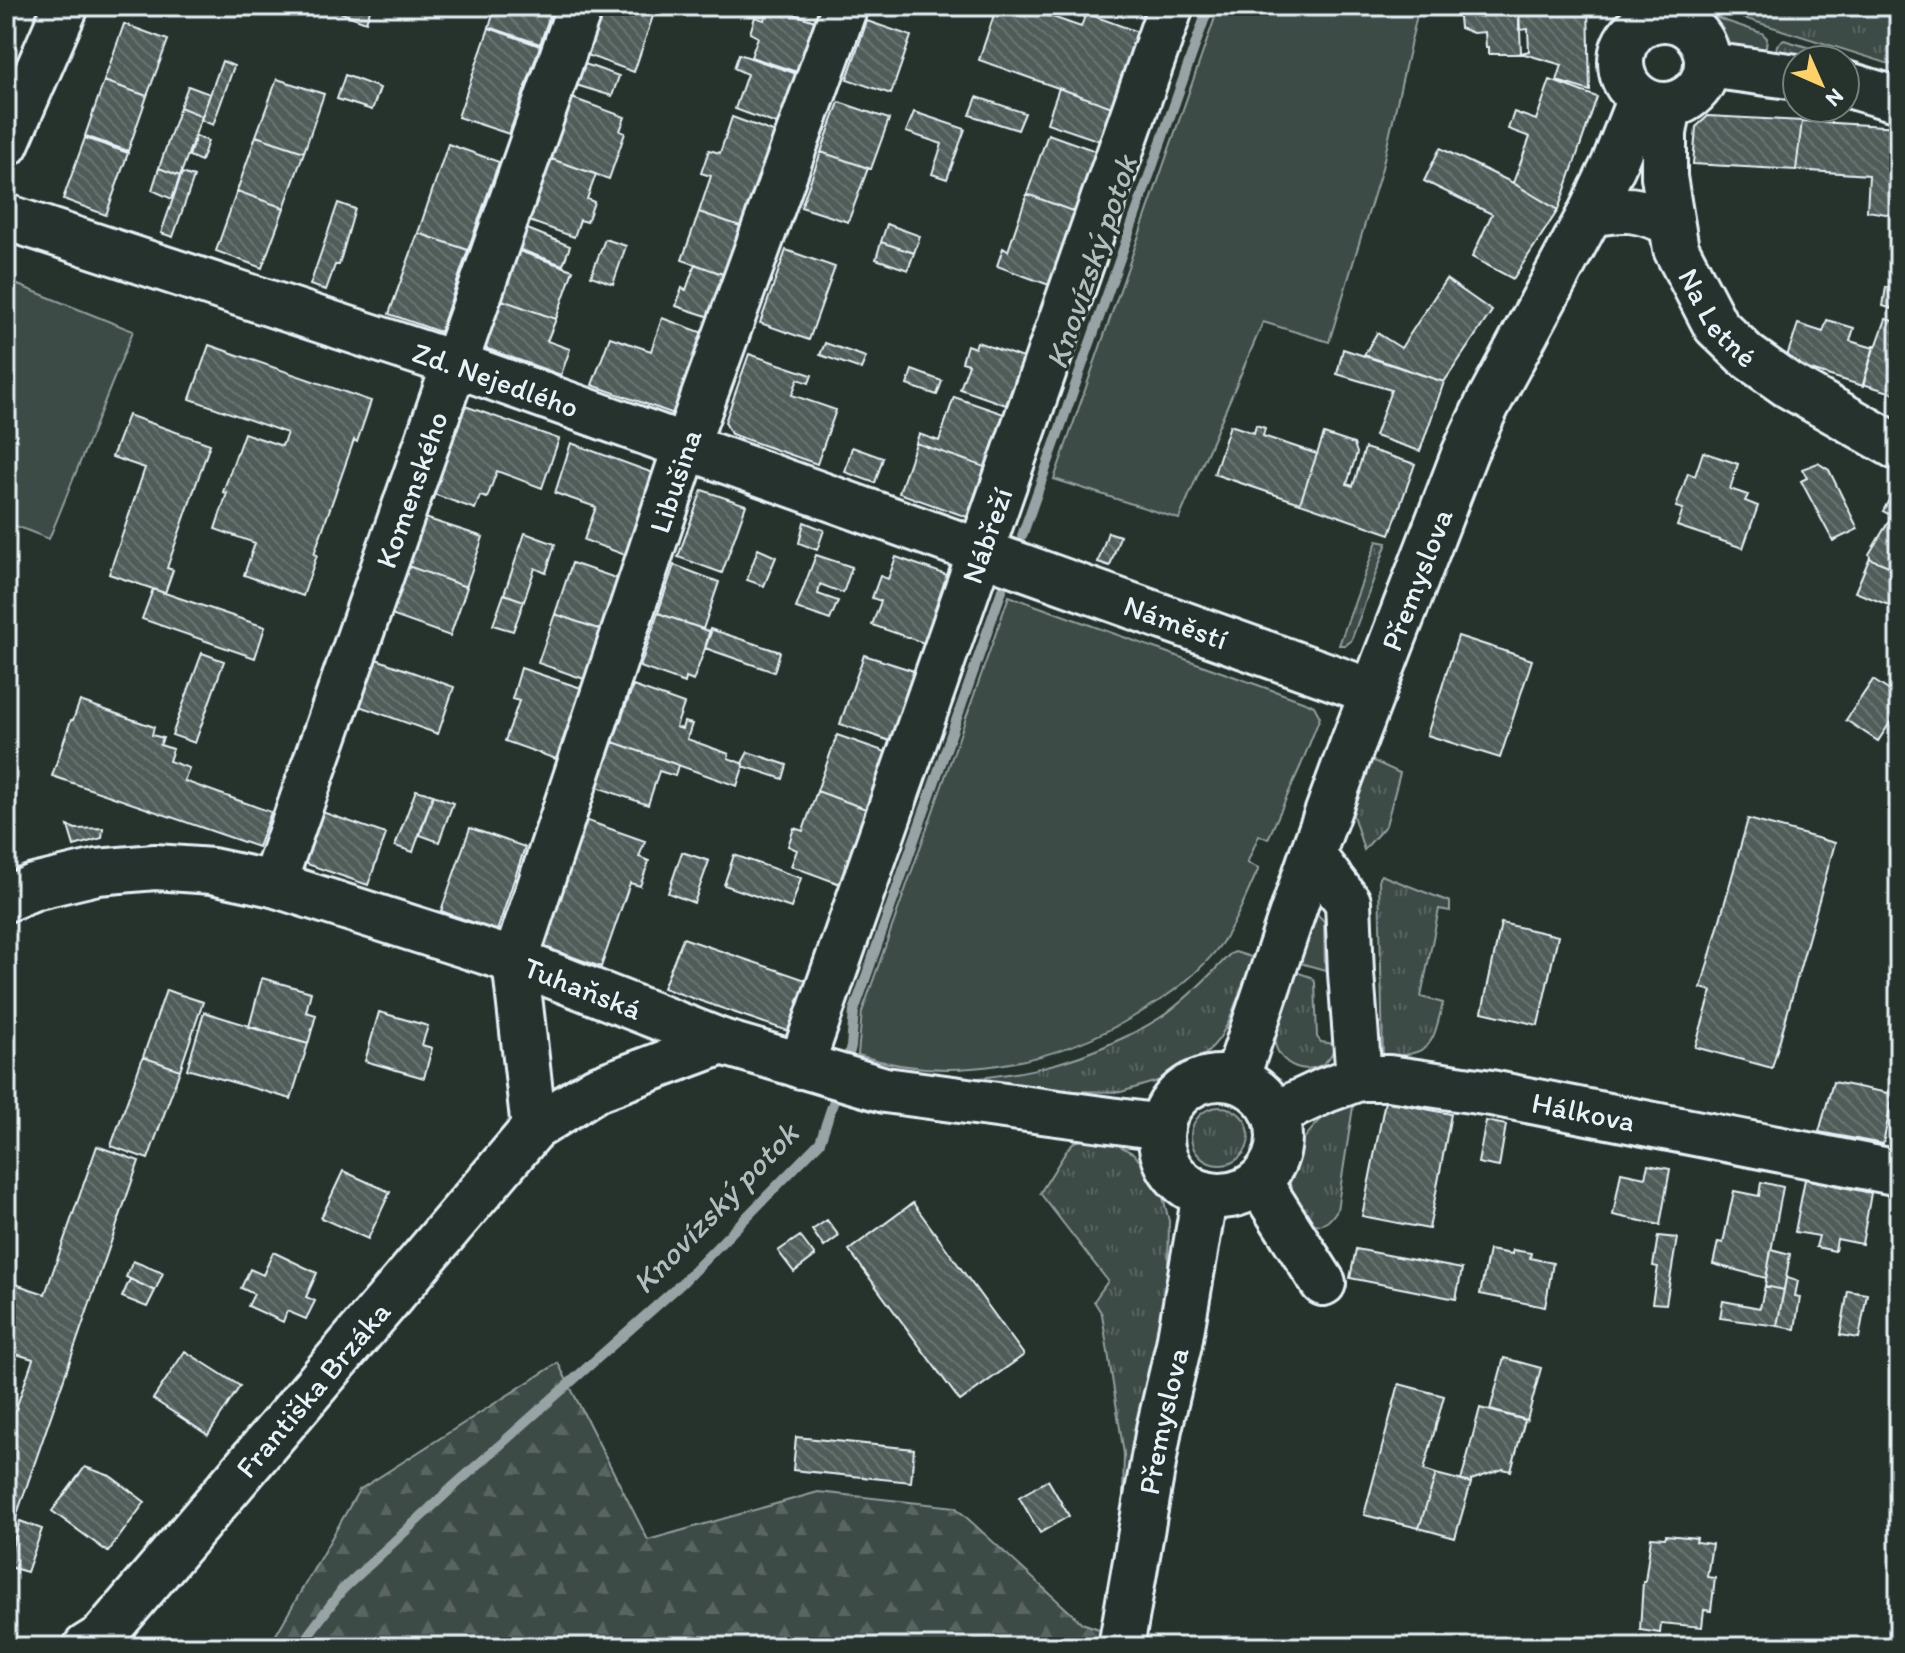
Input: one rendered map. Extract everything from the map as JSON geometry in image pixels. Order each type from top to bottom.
[{"type":"street","points":[[6,144],[66,6]]},
{"type":"street","name":"Komenského","points":[[273,884],[580,6]]},
{"type":"street","name":"Libušina","points":[[515,961],[686,446],[845,6]]},
{"type":"street","name":"Nábřeží","points":[[809,1068],[980,552],[1171,6]]},
{"type":"street","points":[[1656,14],[1693,29],[1700,37],[1708,65],[1706,75],[1687,98],[1654,101],[1633,92],[1623,75],[1621,57],[1627,40],[1656,14]]},
{"type":"street","points":[[1708,65],[1781,75]]},
{"type":"street","points":[[1861,89],[1899,100]]},
{"type":"street","name":"Přemyslova","points":[[1236,1080],[1312,855],[1454,479],[1494,391],[1614,164],[1654,101]]},
{"type":"street","name":"Na Letné","points":[[1654,101],[1664,133],[1664,177],[1676,249],[1716,326],[1747,356],[1788,385],[1899,448]]},
{"type":"street","points":[[1590,214],[1617,208],[1645,211],[1671,223]]},
{"type":"street","name":"Zd. Nejedlého","points":[[6,217],[455,364],[980,552]]},
{"type":"street","name":"Náměstí","points":[[980,552],[1373,692]]},
{"type":"street","points":[[1312,855],[1348,902],[1359,1078]]},
{"type":"street","name":"Tuhaňská","points":[[6,899],[34,887],[97,872],[155,867],[212,871],[273,884],[515,961],[722,1042],[876,1088],[1162,1127]]},
{"type":"street","points":[[515,961],[534,1128]]},
{"type":"street","name":"Františka Brzáka","points":[[94,1644],[534,1128],[596,1089],[722,1042]]},
{"type":"street","name":"Hálkova","points":[[1276,1118],[1294,1105],[1359,1078],[1389,1078],[1491,1093],[1899,1173]]},
{"type":"street","points":[[1211,1079],[1236,1080],[1256,1090],[1265,1098],[1276,1118],[1279,1141],[1273,1163],[1259,1182],[1228,1196],[1205,1194],[1185,1185],[1170,1169],[1162,1149],[1162,1127],[1171,1105],[1189,1087],[1211,1079]]},
{"type":"street","points":[[1259,1182],[1323,1283]]},
{"type":"street","name":"Přemyslova","points":[[1121,1647],[1205,1194]]},
{"type":"green space","points":[[1219,6],[1419,6],[1382,168],[1329,342],[1263,322],[1179,519],[1054,479]]},
{"type":"green space","points":[[1714,6],[1892,6],[1891,10],[1895,12],[1899,7],[1899,67],[1861,55],[1861,44],[1826,44],[1715,9]]},
{"type":"green space","points":[[1705,14],[1762,33],[1767,38],[1765,55],[1728,44],[1716,33]]},
{"type":"green space","points":[[1784,40],[1797,44],[1781,44],[1781,58],[1775,57],[1777,45]]},
{"type":"green space","points":[[8,281],[133,331],[49,539],[6,522]]},
{"type":"green space","points":[[1377,541],[1387,543],[1351,641],[1339,645]]},
{"type":"green space","points":[[1009,596],[1308,703],[1314,706],[1320,717],[1268,839],[1259,835],[1247,863],[1259,868],[1232,926],[1212,955],[1172,992],[1106,1031],[1037,1057],[966,1068],[929,1068],[893,1064],[858,1055],[862,1012]]},
{"type":"green space","points":[[1367,758],[1400,773],[1386,825],[1364,850],[1352,812]]},
{"type":"green space","points":[[1381,875],[1450,902],[1450,911],[1439,909],[1421,997],[1443,1003],[1432,1039],[1420,1050],[1383,1058],[1379,878]]},
{"type":"green space","points":[[1316,913],[1324,921],[1325,970],[1293,961]]},
{"type":"green space","points":[[1235,952],[1254,958],[1227,1025],[1207,1053],[1164,1079],[1121,1092],[1013,1090],[941,1081],[1035,1069],[1102,1048],[1167,1013]]},
{"type":"green space","points":[[1290,970],[1311,977],[1315,982],[1317,1037],[1321,1042],[1335,1044],[1331,1055],[1316,1067],[1306,1069],[1287,1062],[1275,1044]]},
{"type":"green space","points":[[1341,1104],[1353,1107],[1337,1210],[1329,1221],[1321,1225],[1312,1224],[1300,1219],[1293,1201],[1291,1168],[1303,1140]]},
{"type":"green space","points":[[1220,1107],[1241,1115],[1249,1136],[1241,1157],[1220,1165],[1199,1157],[1191,1136],[1199,1115]]},
{"type":"green space","points":[[1090,1138],[1111,1141],[1134,1154],[1161,1189],[1169,1221],[1164,1320],[1130,1487],[1123,1494],[1124,1454],[1102,1314],[1094,1301],[1108,1281],[1040,1193],[1069,1147],[1074,1142]]},
{"type":"green space","points":[[558,1363],[648,1540],[818,1492],[955,1507],[1082,1623],[1150,1647],[269,1647],[359,1490]]},
{"type":"building","points":[[323,6],[369,6],[371,7],[366,22]]},
{"type":"building","points":[[496,6],[553,6],[540,44],[489,27]]},
{"type":"building","points":[[605,6],[644,6],[655,10],[634,72],[587,55]]},
{"type":"building","points":[[769,6],[815,21],[797,72],[751,57],[758,37],[750,33],[755,17],[764,20]]},
{"type":"building","points":[[997,6],[1021,6],[1081,27],[1086,13],[1138,32],[1112,107],[979,60]]},
{"type":"building","points":[[1458,6],[1519,7],[1521,54],[1488,54],[1485,32],[1473,33],[1460,28]]},
{"type":"building","points":[[1519,6],[1588,6],[1590,91],[1557,81],[1562,65],[1521,53],[1529,51],[1528,29],[1519,30]]},
{"type":"building","points":[[867,21],[911,36],[891,94],[847,79]]},
{"type":"building","points":[[124,24],[168,40],[147,96],[104,81]]},
{"type":"building","points":[[489,28],[540,46],[509,134],[458,117]]},
{"type":"building","points":[[739,54],[797,74],[779,125],[735,109],[747,74],[734,68]]},
{"type":"building","points":[[222,61],[234,66],[213,125],[201,120]]},
{"type":"building","points":[[582,63],[619,76],[612,96],[576,85]]},
{"type":"building","points":[[345,75],[380,88],[372,110],[337,99]]},
{"type":"building","points":[[277,79],[324,94],[304,152],[256,136]]},
{"type":"building","points":[[1550,80],[1597,97],[1558,210],[1513,183],[1530,137],[1508,129],[1514,112],[1536,120]]},
{"type":"building","points":[[104,81],[147,96],[128,151],[85,136]]},
{"type":"building","points":[[188,86],[210,94],[202,116],[180,107]]},
{"type":"building","points":[[1059,88],[1112,107],[1100,141],[1047,123]]},
{"type":"building","points":[[977,97],[1025,113],[1018,130],[970,115]]},
{"type":"building","points":[[572,98],[625,117],[620,131],[625,133],[609,179],[551,159]]},
{"type":"building","points":[[839,102],[889,119],[871,169],[821,152]]},
{"type":"building","points":[[180,107],[202,116],[180,176],[159,168]]},
{"type":"building","points":[[914,112],[965,129],[947,179],[932,174],[942,144],[906,132]]},
{"type":"building","points":[[1708,116],[1802,124],[1796,170],[1693,164],[1696,127]]},
{"type":"building","points":[[732,117],[776,133],[743,227],[699,212],[711,176],[701,173],[709,150],[720,153]]},
{"type":"building","points":[[1802,124],[1899,127],[1899,216],[1867,211],[1869,175],[1796,170]]},
{"type":"building","points":[[1048,134],[1096,151],[1075,212],[1027,194]]},
{"type":"building","points":[[196,136],[208,141],[201,161],[189,156]]},
{"type":"building","points":[[256,136],[304,152],[284,208],[237,191]]},
{"type":"building","points":[[85,138],[128,153],[106,215],[63,199]]},
{"type":"building","points":[[448,144],[499,162],[468,250],[418,233]]},
{"type":"building","points":[[1440,148],[1513,183],[1558,210],[1513,279],[1472,257],[1492,214],[1424,181]]},
{"type":"building","points":[[821,152],[868,168],[848,222],[801,207]]},
{"type":"building","points":[[551,159],[596,174],[587,199],[594,202],[587,222],[580,220],[574,237],[529,221]]},
{"type":"building","points":[[159,168],[180,176],[172,199],[152,190]]},
{"type":"building","points":[[182,173],[194,177],[173,237],[161,233]]},
{"type":"building","points":[[237,191],[284,208],[262,268],[216,251]]},
{"type":"building","points":[[1027,194],[1075,212],[1049,285],[997,266],[1003,248],[1008,251]]},
{"type":"building","points":[[338,203],[355,209],[339,265],[335,265],[326,290],[310,285]]},
{"type":"building","points":[[699,212],[743,227],[726,275],[682,260]]},
{"type":"building","points":[[887,224],[920,236],[914,253],[881,242]]},
{"type":"building","points":[[525,228],[570,246],[563,265],[518,249]]},
{"type":"building","points":[[418,233],[468,250],[440,332],[389,314]]},
{"type":"building","points":[[605,239],[626,246],[613,284],[591,276]]},
{"type":"building","points":[[881,242],[914,253],[908,270],[876,259]]},
{"type":"building","points":[[786,250],[835,267],[809,340],[760,323]]},
{"type":"building","points":[[519,251],[573,270],[556,319],[502,300]]},
{"type":"building","points":[[695,264],[725,275],[710,317],[676,306],[682,288],[686,290]]},
{"type":"building","points":[[1446,279],[1492,311],[1444,382],[1364,355],[1377,333],[1401,348]]},
{"type":"building","points":[[1886,287],[1899,291],[1899,311],[1883,306]]},
{"type":"building","points":[[502,300],[556,319],[547,341],[570,349],[561,375],[485,348]]},
{"type":"building","points":[[662,318],[706,334],[677,415],[592,385],[610,337],[651,351]]},
{"type":"building","points":[[1886,319],[1899,323],[1899,395],[1863,384]]},
{"type":"building","points":[[1827,320],[1854,328],[1850,341],[1874,348],[1863,386],[1785,362],[1798,324],[1823,332]]},
{"type":"building","points":[[977,342],[1023,358],[1006,405],[960,389],[969,364],[962,362],[967,345],[975,348]]},
{"type":"building","points":[[825,343],[866,357],[861,369],[820,355]]},
{"type":"building","points":[[209,345],[371,401],[314,554],[317,555],[303,596],[244,575],[255,543],[215,529],[227,493],[223,492],[244,433],[282,446],[287,433],[190,399]]},
{"type":"building","points":[[1343,349],[1444,382],[1420,451],[1375,436],[1391,390],[1337,374]]},
{"type":"building","points":[[749,354],[812,375],[809,383],[798,379],[792,395],[836,410],[817,464],[731,434],[725,422]]},
{"type":"building","points":[[912,370],[942,381],[937,395],[907,385]]},
{"type":"building","points":[[954,397],[1004,414],[985,467],[916,443],[919,434],[939,441]]},
{"type":"building","points":[[465,406],[559,439],[542,488],[497,471],[487,498],[480,496],[475,509],[433,494]]},
{"type":"building","points":[[128,415],[210,444],[167,568],[173,570],[165,593],[109,574],[145,468],[112,457]]},
{"type":"building","points":[[1230,425],[1254,433],[1256,425],[1265,428],[1263,436],[1317,454],[1300,503],[1214,474]]},
{"type":"building","points":[[1324,434],[1354,444],[1357,453],[1347,484],[1353,486],[1365,448],[1415,464],[1390,534],[1300,503]]},
{"type":"building","points":[[571,443],[656,474],[628,556],[584,540],[596,507],[555,493]]},
{"type":"building","points":[[916,443],[985,467],[967,517],[899,493]]},
{"type":"building","points":[[852,447],[883,458],[875,483],[845,472]]},
{"type":"building","points":[[1703,452],[1738,464],[1730,489],[1748,495],[1745,501],[1758,506],[1743,548],[1677,526],[1683,509],[1676,507],[1688,473],[1695,476]]},
{"type":"building","points":[[1818,463],[1829,470],[1858,529],[1833,541],[1801,481],[1807,478],[1802,469]]},
{"type":"building","points":[[702,490],[746,505],[722,573],[678,557]]},
{"type":"building","points":[[1897,493],[1899,570],[1871,559],[1869,554],[1892,516],[1883,511],[1890,498],[1892,500]]},
{"type":"building","points":[[425,518],[483,537],[466,587],[408,566]]},
{"type":"building","points":[[804,522],[824,530],[817,550],[799,543]]},
{"type":"building","points":[[1108,532],[1120,536],[1110,566],[1098,562]]},
{"type":"building","points":[[525,533],[555,544],[546,573],[535,568],[524,601],[504,594]]},
{"type":"building","points":[[758,549],[776,557],[764,586],[747,580]]},
{"type":"building","points":[[816,555],[852,567],[843,593],[820,584],[818,594],[838,601],[830,620],[796,608]]},
{"type":"building","points":[[896,557],[947,575],[924,643],[872,625],[881,601],[872,598],[880,576],[888,579]]},
{"type":"building","points":[[1870,557],[1899,570],[1899,609],[1855,592]]},
{"type":"building","points":[[572,563],[619,579],[601,630],[555,614]]},
{"type":"building","points":[[674,565],[719,582],[703,629],[658,613]]},
{"type":"building","points":[[408,566],[467,587],[450,636],[391,615]]},
{"type":"building","points":[[153,589],[265,627],[255,658],[142,619]]},
{"type":"building","points":[[504,594],[524,601],[513,631],[493,625]]},
{"type":"building","points":[[658,613],[711,632],[693,681],[686,678],[685,683],[640,667]]},
{"type":"building","points":[[555,614],[601,630],[584,679],[538,663]]},
{"type":"building","points":[[710,629],[780,652],[774,672],[705,648]]},
{"type":"building","points":[[1458,636],[1532,660],[1500,758],[1427,735]]},
{"type":"building","points":[[202,653],[224,661],[195,743],[172,735]]},
{"type":"building","points":[[864,655],[914,671],[890,741],[840,724]]},
{"type":"building","points":[[376,659],[454,687],[438,734],[359,706]]},
{"type":"building","points":[[521,668],[581,688],[556,759],[505,741],[519,701],[512,699]]},
{"type":"building","points":[[1873,680],[1899,697],[1899,709],[1878,741],[1846,720]]},
{"type":"building","points":[[633,686],[684,704],[676,727],[682,729],[684,722],[692,724],[687,739],[729,754],[728,758],[744,764],[737,786],[613,742]]},
{"type":"building","points":[[80,701],[154,727],[152,735],[163,738],[160,745],[173,749],[169,761],[189,768],[184,781],[271,812],[258,847],[52,776]]},
{"type":"building","points":[[837,735],[886,752],[866,809],[817,791]]},
{"type":"building","points":[[613,742],[678,765],[675,776],[659,771],[648,805],[597,787]]},
{"type":"building","points":[[748,752],[787,765],[783,779],[743,766]]},
{"type":"building","points":[[416,790],[433,795],[413,852],[395,846]]},
{"type":"building","points":[[817,791],[866,809],[840,884],[791,866],[797,850],[788,846],[794,828],[803,831]]},
{"type":"building","points":[[433,795],[453,803],[439,842],[420,835]]},
{"type":"building","points":[[322,812],[386,834],[368,885],[304,863]]},
{"type":"building","points":[[1748,819],[1835,843],[1772,1068],[1695,1047],[1712,991],[1701,988]]},
{"type":"building","points":[[585,820],[645,841],[639,857],[649,861],[640,886],[630,883],[601,967],[542,946]]},
{"type":"building","points":[[68,826],[76,829],[103,828],[102,838],[74,846]]},
{"type":"building","points":[[470,828],[525,847],[497,931],[441,911]]},
{"type":"building","points":[[682,852],[709,861],[694,903],[668,893]]},
{"type":"building","points":[[734,855],[801,878],[791,908],[724,885]]},
{"type":"building","points":[[1501,923],[1558,936],[1538,1025],[1482,1012]]},
{"type":"building","points":[[683,938],[806,980],[788,1031],[663,988]]},
{"type":"building","points":[[262,978],[311,992],[306,1012],[316,1015],[308,1044],[249,1027]]},
{"type":"building","points":[[166,990],[203,1002],[180,1070],[143,1057]]},
{"type":"building","points":[[204,1012],[308,1044],[291,1099],[187,1069]]},
{"type":"building","points":[[379,1012],[428,1026],[422,1045],[432,1048],[424,1078],[365,1061]]},
{"type":"building","points":[[143,1057],[180,1070],[148,1159],[111,1146]]},
{"type":"building","points":[[1833,1082],[1893,1094],[1883,1144],[1819,1132]]},
{"type":"building","points":[[1385,1101],[1451,1114],[1429,1229],[1362,1216]]},
{"type":"building","points":[[1486,1121],[1506,1125],[1499,1167],[1478,1163]]},
{"type":"building","points":[[97,1146],[139,1161],[6,1546],[6,1437],[33,1359],[6,1351],[6,1281],[45,1294]]},
{"type":"building","points":[[1648,1165],[1670,1169],[1660,1225],[1613,1215],[1621,1172],[1645,1177]]},
{"type":"building","points":[[343,1171],[390,1192],[368,1239],[321,1218]]},
{"type":"building","points":[[1805,1179],[1871,1193],[1862,1244],[1837,1239],[1835,1251],[1816,1247],[1819,1236],[1795,1232]]},
{"type":"building","points":[[1761,1182],[1783,1187],[1766,1278],[1713,1264],[1718,1242],[1723,1243],[1734,1191],[1759,1196]]},
{"type":"building","points":[[1899,1198],[1899,1250],[1889,1248]]},
{"type":"building","points":[[913,1203],[1024,1355],[960,1401],[849,1250]]},
{"type":"building","points":[[827,1220],[839,1236],[824,1247],[812,1230]]},
{"type":"building","points":[[800,1236],[815,1256],[794,1272],[778,1251]]},
{"type":"building","points":[[1658,1236],[1677,1238],[1666,1304],[1652,1303],[1658,1267],[1653,1266]]},
{"type":"building","points":[[1356,1249],[1462,1269],[1456,1299],[1350,1278]]},
{"type":"building","points":[[1771,1249],[1790,1254],[1784,1290],[1765,1286]]},
{"type":"building","points":[[1489,1250],[1531,1253],[1530,1258],[1553,1263],[1545,1307],[1480,1294]]},
{"type":"building","points":[[273,1252],[317,1273],[306,1297],[315,1301],[306,1319],[287,1311],[283,1322],[248,1306],[254,1294],[241,1288],[250,1269],[263,1275]]},
{"type":"building","points":[[133,1261],[163,1273],[155,1291],[126,1277]]},
{"type":"building","points":[[1786,1278],[1798,1281],[1795,1296],[1800,1297],[1795,1329],[1777,1326]]},
{"type":"building","points":[[130,1279],[155,1291],[147,1307],[122,1297]]},
{"type":"building","points":[[1765,1286],[1784,1290],[1777,1326],[1720,1318],[1723,1301],[1760,1308]]},
{"type":"building","points":[[1848,1291],[1867,1294],[1859,1338],[1840,1335]]},
{"type":"building","points":[[185,1351],[240,1386],[208,1435],[153,1399]]},
{"type":"building","points":[[1504,1358],[1541,1368],[1527,1420],[1490,1410]]},
{"type":"building","points":[[1399,1384],[1444,1396],[1424,1470],[1436,1474],[1419,1528],[1364,1515]]},
{"type":"building","points":[[1480,1408],[1525,1420],[1511,1471],[1503,1469],[1471,1480],[1471,1483],[1461,1481]]},
{"type":"building","points":[[796,1437],[914,1449],[911,1482],[793,1470]]},
{"type":"building","points":[[85,1467],[110,1476],[145,1502],[108,1552],[52,1511]]},
{"type":"building","points":[[1436,1474],[1471,1483],[1455,1538],[1419,1528]]},
{"type":"building","points":[[1048,1480],[1069,1516],[1040,1533],[1019,1497]]},
{"type":"building","points":[[20,1521],[42,1529],[27,1572],[6,1566]]},
{"type":"building","points":[[1666,1535],[1697,1538],[1696,1542],[1712,1544],[1707,1577],[1715,1578],[1711,1611],[1704,1610],[1702,1627],[1661,1623],[1660,1633],[1640,1630],[1643,1582],[1651,1537],[1665,1538]]},
{"type":"waterway","name":"Knovízský potok","points":[[1022,536],[1209,6]]},
{"type":"waterway","name":"Knovízský potok","points":[[844,1069],[851,1047],[854,1011],[1002,590]]},
{"type":"waterway","name":"Knovízský potok","points":[[299,1647],[342,1590],[681,1284],[820,1142],[838,1088]]}]
